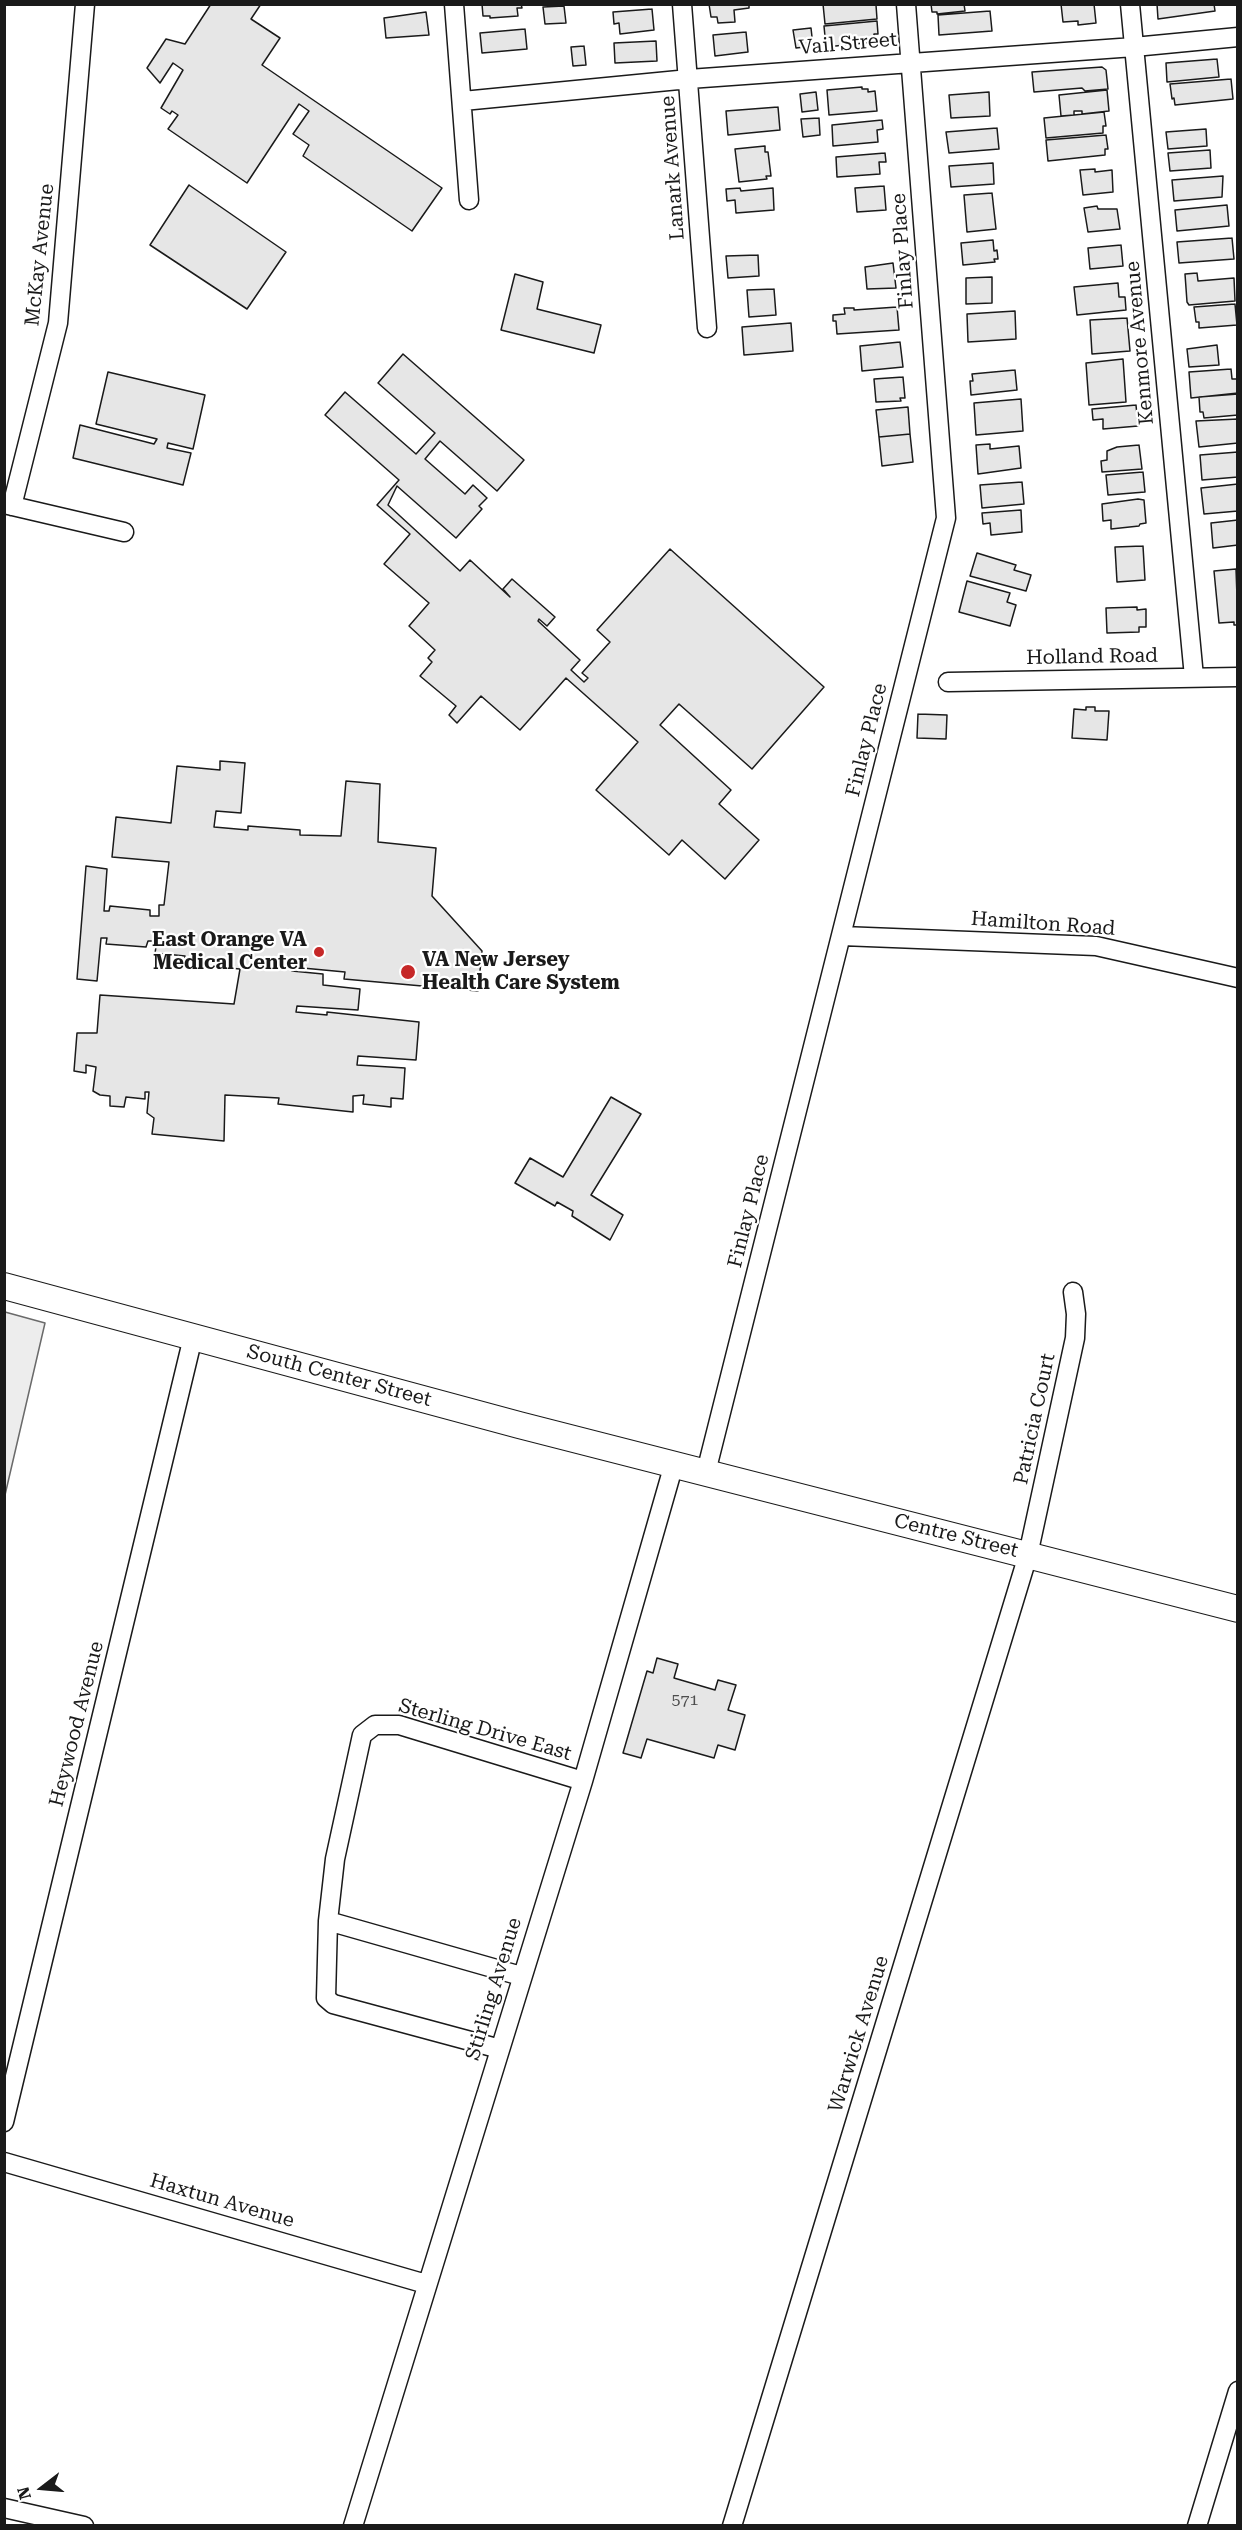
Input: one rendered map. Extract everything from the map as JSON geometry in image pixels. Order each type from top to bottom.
[{"type":"main road","name":"South Center Street","points":[[4,1286],[519,1425],[674,1464]]},
{"type":"main road","name":"Centre Street","points":[[674,1464],[1238,1609]]},
{"type":"street","name":"McKay Avenue","points":[[8,505],[58,323],[85,4]]},
{"type":"street","points":[[454,4],[470,200]]},
{"type":"street","name":"Lanark Avenue","points":[[682,4],[707,328]]},
{"type":"street","name":"Finlay Place","points":[[706,1472],[946,518],[906,4]]},
{"type":"street","name":"Kenmore Avenue","points":[[1130,4],[1194,677]]},
{"type":"street","name":"Vail Street","points":[[463,101],[689,79],[1134,47],[1238,37]]},
{"type":"street","points":[[8,505],[124,532]]},
{"type":"street","name":"Holland Road","points":[[948,682],[1238,677]]},
{"type":"street","name":"Hamilton Road","points":[[842,936],[1096,946],[1238,978]]},
{"type":"street","name":"Patricia Court","points":[[1028,1555],[1075,1338],[1076,1314],[1073,1292]]},
{"type":"street","name":"Heywood Avenue","points":[[4,2122],[194,1337]]},
{"type":"street","name":"Stirling Avenue","points":[[353,2526],[583,1781],[674,1464]]},
{"type":"street","name":"Warwick Avenue","points":[[732,2526],[1028,1555]]},
{"type":"street","name":"Sterling Drive East","points":[[328,1921],[334,1859],[362,1735],[375,1725],[399,1725],[583,1781]]},
{"type":"street","points":[[500,2049],[333,2004],[326,1998],[328,1921],[521,1976]]},
{"type":"street","name":"Haxtun Avenue","points":[[4,2162],[426,2284]]},
{"type":"street","points":[[1197,2526],[1238,2391]]},
{"type":"street","points":[[4,2508],[84,2526]]},
{"type":"shaded area","points":[[4,1312],[45,1323],[5,1495]]},
{"type":"building","points":[[211,4],[261,4],[251,19],[280,38],[262,65],[442,188],[412,231],[303,156],[309,145],[293,134],[309,111],[299,104],[247,183],[168,129],[178,115],[172,111],[170,114],[161,108],[183,70],[173,63],[160,83],[147,68],[166,39],[185,44]]},
{"type":"building","points":[[482,4],[521,4],[522,8],[517,8],[518,16],[490,18],[490,16],[483,16]]},
{"type":"building","points":[[709,4],[749,4],[749,8],[734,10],[735,22],[718,23],[717,17],[711,17]]},
{"type":"building","points":[[823,4],[876,5],[877,19],[825,24]]},
{"type":"building","points":[[931,4],[964,4],[965,11],[937,14],[937,12],[932,12]]},
{"type":"building","points":[[1061,4],[1094,4],[1096,23],[1078,25],[1078,21],[1063,22]]},
{"type":"building","points":[[1157,4],[1214,4],[1215,11],[1158,19]]},
{"type":"building","points":[[564,6],[566,23],[545,24],[543,7]]},
{"type":"building","points":[[652,9],[654,30],[620,34],[619,23],[614,24],[613,12]]},
{"type":"building","points":[[990,11],[992,31],[939,35],[938,15]]},
{"type":"building","points":[[426,12],[429,35],[386,38],[384,18]]},
{"type":"building","points":[[877,21],[878,34],[874,34],[874,42],[826,47],[824,26]]},
{"type":"building","points":[[811,28],[813,46],[796,48],[793,30]]},
{"type":"building","points":[[525,29],[527,49],[482,53],[480,33]]},
{"type":"building","points":[[746,32],[748,52],[715,56],[713,35]]},
{"type":"building","points":[[656,41],[657,61],[615,63],[614,43]]},
{"type":"building","points":[[584,46],[586,65],[573,66],[571,47]]},
{"type":"building","points":[[1217,59],[1219,77],[1167,82],[1166,63]]},
{"type":"building","points":[[1102,67],[1106,70],[1108,89],[1085,91],[1082,88],[1034,92],[1032,72]]},
{"type":"building","points":[[1231,79],[1233,99],[1175,105],[1174,98],[1172,99],[1170,84]]},
{"type":"building","points":[[862,87],[862,89],[868,89],[868,92],[875,91],[877,111],[829,115],[827,90]]},
{"type":"building","points":[[1107,90],[1109,111],[1082,114],[1082,111],[1074,111],[1074,115],[1061,116],[1059,95]]},
{"type":"building","points":[[816,92],[818,110],[802,112],[800,94]]},
{"type":"building","points":[[989,92],[990,116],[951,118],[949,95]]},
{"type":"building","points":[[778,107],[780,130],[728,135],[726,111]]},
{"type":"building","points":[[1104,112],[1106,126],[1103,126],[1103,133],[1046,138],[1044,118]]},
{"type":"building","points":[[819,118],[820,135],[803,137],[801,119]]},
{"type":"building","points":[[882,120],[883,129],[877,130],[878,142],[833,146],[832,125]]},
{"type":"building","points":[[997,128],[999,149],[949,153],[946,132]]},
{"type":"building","points":[[1206,129],[1207,146],[1168,149],[1166,132]]},
{"type":"building","points":[[1106,135],[1108,149],[1105,149],[1105,155],[1048,161],[1046,140]]},
{"type":"building","points":[[765,146],[771,176],[766,176],[767,179],[739,182],[735,149]]},
{"type":"building","points":[[1210,150],[1211,168],[1170,171],[1168,153]]},
{"type":"building","points":[[885,153],[886,162],[879,162],[880,174],[837,177],[836,157]]},
{"type":"building","points":[[993,163],[994,184],[951,187],[949,166]]},
{"type":"building","points":[[1095,169],[1095,172],[1112,170],[1113,192],[1083,195],[1080,170]]},
{"type":"building","points":[[1223,176],[1222,197],[1174,201],[1172,180]]},
{"type":"building","points":[[189,185],[286,252],[247,309],[150,245]]},
{"type":"building","points":[[884,186],[886,210],[857,212],[855,188]]},
{"type":"building","points":[[740,188],[741,191],[773,188],[774,210],[736,213],[735,200],[727,201],[726,189]]},
{"type":"building","points":[[992,193],[996,229],[967,232],[964,195]]},
{"type":"building","points":[[1227,205],[1229,226],[1177,231],[1175,210]]},
{"type":"building","points":[[1097,206],[1098,209],[1117,209],[1120,229],[1088,232],[1084,208]]},
{"type":"building","points":[[1232,238],[1234,259],[1179,263],[1177,242]]},
{"type":"building","points":[[993,240],[994,251],[997,250],[998,259],[994,259],[995,262],[963,265],[961,243]]},
{"type":"building","points":[[1121,245],[1123,266],[1090,269],[1088,248]]},
{"type":"building","points":[[758,255],[759,276],[728,278],[726,256]]},
{"type":"building","points":[[893,263],[896,288],[867,289],[865,267]]},
{"type":"building","points":[[1197,273],[1198,281],[1234,278],[1235,301],[1189,305],[1185,274]]},
{"type":"building","points":[[515,274],[543,282],[537,309],[601,325],[594,353],[501,330]]},
{"type":"building","points":[[992,277],[992,303],[966,304],[966,278]]},
{"type":"building","points":[[1118,283],[1119,297],[1125,297],[1126,310],[1077,315],[1074,287]]},
{"type":"building","points":[[774,289],[776,315],[749,317],[747,290]]},
{"type":"building","points":[[1235,304],[1237,325],[1199,328],[1194,307]]},
{"type":"building","points":[[897,307],[899,330],[837,334],[833,315],[845,314],[844,308],[854,308],[854,310]]},
{"type":"building","points":[[1015,311],[1016,339],[968,342],[967,314]]},
{"type":"building","points":[[1127,318],[1130,351],[1092,354],[1090,320]]},
{"type":"building","points":[[791,323],[793,351],[744,355],[742,327]]},
{"type":"building","points":[[900,342],[903,367],[862,371],[860,346]]},
{"type":"building","points":[[1217,345],[1219,365],[1189,367],[1187,349]]},
{"type":"building","points":[[403,354],[524,460],[497,491],[440,441],[425,459],[465,494],[473,485],[487,498],[479,506],[482,509],[456,538],[397,486],[388,505],[460,571],[470,560],[510,597],[503,589],[512,579],[555,617],[547,626],[539,619],[538,621],[580,660],[571,670],[584,682],[588,678],[582,673],[610,642],[597,630],[670,549],[824,687],[752,769],[679,704],[660,725],[731,790],[719,804],[759,840],[725,879],[682,840],[669,855],[596,790],[638,742],[566,678],[520,730],[481,696],[457,723],[449,715],[456,706],[420,676],[432,662],[428,658],[435,650],[409,626],[429,603],[384,564],[410,534],[377,505],[399,480],[325,415],[345,392],[416,454],[435,433],[378,383]]},
{"type":"building","points":[[1123,359],[1126,402],[1089,405],[1086,363]]},
{"type":"building","points":[[1231,369],[1232,379],[1238,379],[1238,393],[1191,398],[1189,372]]},
{"type":"building","points":[[1015,370],[1017,390],[971,395],[972,374]]},
{"type":"building","points":[[108,372],[205,395],[193,449],[168,443],[167,448],[191,453],[183,485],[73,458],[80,425],[154,444],[157,439],[96,424]]},
{"type":"building","points":[[903,377],[905,398],[900,398],[901,401],[876,402],[874,379]]},
{"type":"building","points":[[1238,394],[1238,415],[1204,418],[1203,412],[1200,412],[1199,397]]},
{"type":"building","points":[[1021,399],[1023,431],[976,435],[974,403]]},
{"type":"building","points":[[1136,405],[1138,426],[1103,429],[1103,419],[1093,420],[1092,409]]},
{"type":"building","points":[[908,407],[910,434],[879,437],[876,410]]},
{"type":"building","points":[[1238,419],[1238,443],[1199,447],[1196,421]]},
{"type":"building","points":[[910,434],[913,462],[882,466],[879,437]]},
{"type":"building","points":[[990,444],[990,449],[1019,446],[1021,468],[978,474],[976,445]]},
{"type":"building","points":[[1139,445],[1142,469],[1102,472],[1101,461],[1107,460],[1107,451],[1117,447]]},
{"type":"building","points":[[1238,452],[1238,477],[1202,480],[1200,455]]},
{"type":"building","points":[[1143,472],[1145,492],[1108,495],[1106,475]]},
{"type":"building","points":[[1022,482],[1024,504],[982,508],[980,485]]},
{"type":"building","points":[[1238,484],[1238,511],[1204,514],[1201,488]]},
{"type":"building","points":[[1144,500],[1146,523],[1111,529],[1111,520],[1103,521],[1102,504]]},
{"type":"building","points":[[1021,510],[1022,532],[991,535],[990,523],[983,524],[982,513]]},
{"type":"building","points":[[1238,520],[1238,545],[1213,548],[1211,523]]},
{"type":"building","points":[[1143,546],[1145,580],[1117,582],[1115,547]]},
{"type":"building","points":[[977,553],[1016,565],[1014,570],[1031,575],[1026,591],[970,576]]},
{"type":"building","points":[[1236,569],[1238,625],[1234,625],[1234,622],[1219,623],[1214,571]]},
{"type":"building","points":[[967,581],[1010,593],[1007,602],[1016,605],[1010,626],[959,612]]},
{"type":"building","points":[[1137,607],[1137,610],[1146,609],[1146,627],[1139,627],[1139,632],[1107,633],[1106,608]]},
{"type":"building","points":[[1086,707],[1095,707],[1095,711],[1109,711],[1107,740],[1072,738],[1074,709],[1086,710]]},
{"type":"building","points":[[918,714],[947,715],[946,739],[917,738]]},
{"type":"building","name":"East Orange VA Medical Center","points":[[220,761],[245,763],[241,813],[216,811],[214,827],[248,830],[248,826],[300,830],[300,835],[341,836],[346,781],[380,784],[378,842],[436,848],[432,896],[482,951],[478,991],[344,979],[345,972],[292,967],[292,971],[323,974],[323,985],[360,989],[358,1010],[297,1006],[296,1012],[327,1015],[327,1012],[419,1022],[416,1060],[358,1056],[357,1065],[405,1068],[403,1099],[391,1098],[391,1107],[363,1104],[364,1095],[353,1096],[353,1112],[278,1104],[279,1098],[225,1095],[224,1141],[152,1134],[154,1118],[147,1113],[149,1092],[145,1092],[145,1099],[126,1097],[124,1107],[110,1106],[110,1096],[100,1095],[93,1091],[96,1067],[86,1065],[86,1073],[74,1071],[77,1033],[97,1033],[100,995],[234,1004],[240,969],[184,964],[185,956],[155,953],[157,941],[148,941],[146,947],[106,944],[107,938],[101,938],[97,981],[77,979],[86,866],[107,869],[104,911],[109,911],[110,906],[150,910],[150,916],[159,916],[159,905],[164,905],[169,862],[112,857],[116,817],[171,823],[177,766],[220,770]]},
{"type":"building","points":[[611,1097],[641,1114],[591,1195],[623,1215],[610,1240],[572,1216],[573,1211],[557,1202],[555,1206],[515,1183],[530,1158],[563,1177]]},
{"type":"building","points":[[657,1658],[678,1664],[674,1678],[715,1690],[718,1680],[736,1685],[728,1710],[745,1715],[735,1750],[718,1745],[714,1758],[647,1739],[641,1758],[623,1753],[647,1671],[653,1673]]},
{"type":"place","name":"East Orange VA Medical Center","points":[[319,952]]},
{"type":"place","name":"VA New Jersey Health Care System","points":[[408,972]]}]
